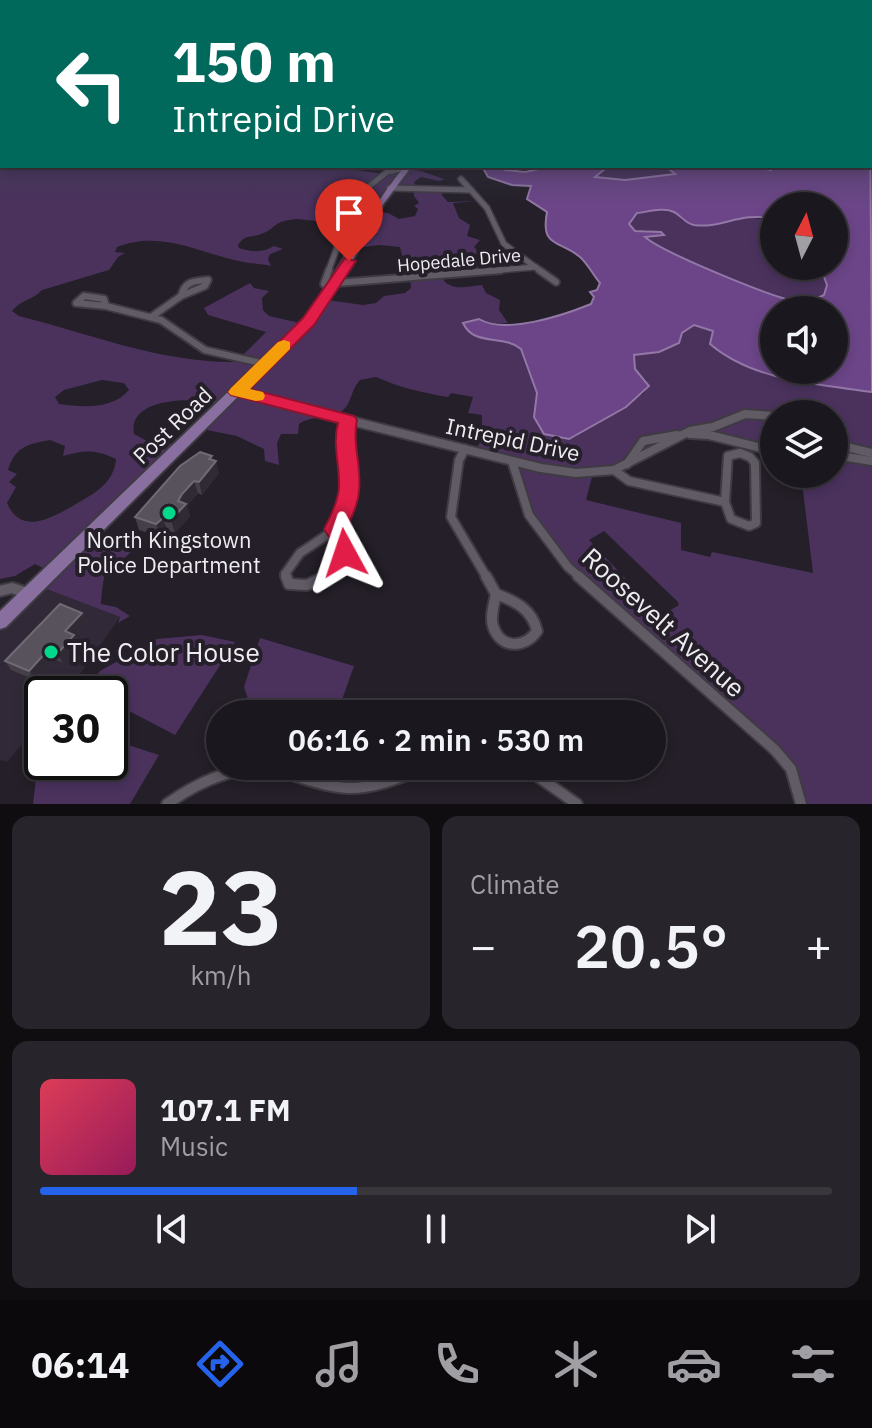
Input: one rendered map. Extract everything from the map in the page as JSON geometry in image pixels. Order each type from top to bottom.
[{"type":"main road","name":"Post Road","points":[[0,622],[308,321],[337,284],[361,232],[389,188],[407,168]]},
{"type":"street","points":[[337,284],[324,284],[341,231],[340,213],[347,202],[387,172],[404,168]]},
{"type":"street","points":[[461,179],[487,208],[504,244],[556,282]]},
{"type":"street","points":[[389,188],[471,190]]},
{"type":"street","points":[[341,231],[361,232]]},
{"type":"street","name":"Hopedale Drive","points":[[337,284],[536,267]]},
{"type":"street","points":[[151,317],[181,296]]},
{"type":"street","points":[[106,306],[161,320],[205,350],[265,364]]},
{"type":"street","name":"Intrepid Drive","points":[[237,392],[512,461],[576,473],[614,470],[681,435],[745,414],[760,415]]},
{"type":"street","points":[[336,529],[344,546],[339,565],[307,586],[289,584],[285,574],[292,560],[309,544],[336,529],[346,505],[349,488],[344,436],[348,420]]},
{"type":"street","points":[[625,466],[643,441],[681,435],[709,435],[760,448]]},
{"type":"street","points":[[848,447],[872,453]]},
{"type":"street","points":[[465,449],[459,460],[451,517],[496,594],[523,607],[536,620],[537,631],[531,640],[522,645],[508,644],[497,635],[491,623],[496,594]]},
{"type":"street","points":[[738,453],[749,456],[755,463],[756,523],[749,526],[730,520],[726,515],[725,502],[728,456],[738,453]]},
{"type":"street","points":[[848,457],[872,461]]},
{"type":"street","name":"Roosevelt Avenue","points":[[512,461],[529,515],[554,551],[621,616],[775,750],[791,769],[801,804]]},
{"type":"street","points":[[614,470],[629,481],[725,502]]},
{"type":"street","points":[[0,591],[12,588],[29,594]]},
{"type":"street","points":[[167,804],[207,780]]},
{"type":"street","points":[[313,780],[348,788],[388,780]]},
{"type":"street","points":[[543,780],[577,804]]},
{"type":"shaded area","points":[[0,168],[341,168],[384,174],[394,168],[421,171],[444,179],[421,177],[414,182],[417,189],[443,192],[448,202],[478,201],[453,203],[459,218],[470,225],[467,236],[480,240],[474,247],[480,254],[454,257],[437,269],[450,285],[482,285],[486,293],[500,300],[499,310],[508,323],[487,324],[481,319],[463,325],[476,335],[514,344],[521,349],[537,393],[534,417],[544,434],[575,437],[644,393],[647,381],[635,369],[634,355],[659,352],[694,325],[714,332],[726,357],[760,370],[760,384],[826,384],[872,392],[872,804],[800,804],[789,764],[585,583],[528,513],[512,461],[476,451],[481,439],[492,427],[482,425],[482,415],[468,413],[473,397],[451,393],[448,397],[429,394],[376,377],[360,380],[342,411],[304,421],[299,424],[298,434],[281,434],[277,443],[279,465],[265,461],[264,449],[237,436],[207,430],[228,408],[211,407],[214,403],[191,400],[150,407],[140,413],[134,422],[134,434],[149,442],[173,444],[45,569],[35,564],[15,576],[0,579]],"holes":[[[389,189],[414,190],[419,203],[414,206],[418,209],[415,216],[399,219],[388,213],[373,212]],[[297,219],[335,223],[339,220],[341,230],[360,233],[355,248],[379,245],[400,247],[403,259],[398,264],[400,279],[410,279],[411,288],[405,293],[384,296],[376,303],[363,305],[327,300],[304,324],[269,316],[263,310],[262,298],[269,291],[254,288],[250,283],[204,308],[208,315],[266,332],[236,362],[154,353],[19,316],[12,311],[42,290],[109,270],[125,253],[115,252],[117,247],[133,242],[179,244],[243,262],[271,266],[268,259],[270,254],[283,249],[274,246],[252,251],[238,245],[245,238],[266,232],[283,221]],[[102,380],[124,383],[129,390],[114,401],[96,406],[59,404],[55,397],[64,390]],[[760,400],[848,400],[848,488],[803,488],[813,573],[712,552],[710,557],[681,550],[681,523],[586,500],[593,473],[640,459],[693,434],[760,448]],[[50,440],[65,446],[63,456],[90,452],[116,459],[111,476],[94,493],[54,516],[36,522],[20,519],[7,503],[16,487],[9,482],[17,474],[8,470],[14,456],[28,445]],[[604,531],[677,601],[679,605],[662,615],[657,612],[589,540]]]},
{"type":"shaded area","points":[[483,168],[525,172],[544,168],[604,168],[595,177],[625,180],[675,174],[670,170],[674,168],[871,168],[872,392],[815,384],[848,384],[848,296],[822,296],[827,285],[825,280],[848,280],[848,192],[760,192],[760,217],[704,226],[688,223],[674,212],[660,210],[637,213],[629,224],[635,231],[661,232],[664,235],[645,237],[695,264],[778,296],[760,296],[760,371],[727,356],[710,344],[713,331],[694,325],[682,333],[679,343],[659,352],[634,355],[635,369],[649,386],[626,407],[569,439],[544,434],[534,417],[537,393],[521,349],[506,342],[474,335],[463,323],[479,319],[504,325],[551,318],[591,304],[594,297],[590,292],[597,290],[600,283],[580,257],[549,238],[546,232],[547,212],[527,199],[531,186],[512,185],[488,177]]},
{"type":"shaded area","points":[[663,168],[677,174],[625,180],[594,177],[604,169]]},
{"type":"shaded area","points":[[661,210],[676,213],[683,221],[760,219],[760,280],[827,280],[826,292],[821,296],[780,296],[720,274],[645,236],[660,236],[647,230],[635,231],[628,224],[637,213]]},
{"type":"shaded area","points":[[100,535],[133,549],[109,568],[103,583],[101,604],[116,607],[130,616],[118,623],[120,617],[44,588]]},
{"type":"shaded area","points":[[47,589],[120,617],[79,676],[24,676],[24,742],[7,762],[0,760],[0,632]]},
{"type":"shaded area","points":[[202,635],[235,642],[175,735],[128,710],[128,676],[96,676],[157,639]]},
{"type":"shaded area","points":[[260,638],[354,666],[342,700],[248,700],[244,687]]},
{"type":"shaded area","points":[[128,745],[159,755],[130,804],[33,804],[36,780],[128,780]]},
{"type":"building","points":[[200,452],[216,461],[199,482],[194,481],[182,494],[178,501],[186,504],[171,520],[163,518],[156,524],[135,517],[180,466]]},
{"type":"building","points":[[60,604],[82,613],[65,631],[74,635],[57,654],[48,650],[29,671],[5,661]]},
{"type":"slow traffic","points":[[256,396],[237,392],[284,345]]},
{"type":"place","name":"North Kingstown Police Department","points":[[169,513]]},
{"type":"place","name":"The Color House","points":[[51,652]]},
{"type":"route","points":[[345,553],[343,540],[336,529],[349,488],[344,436],[348,420],[237,392],[318,310],[349,261]]}]
